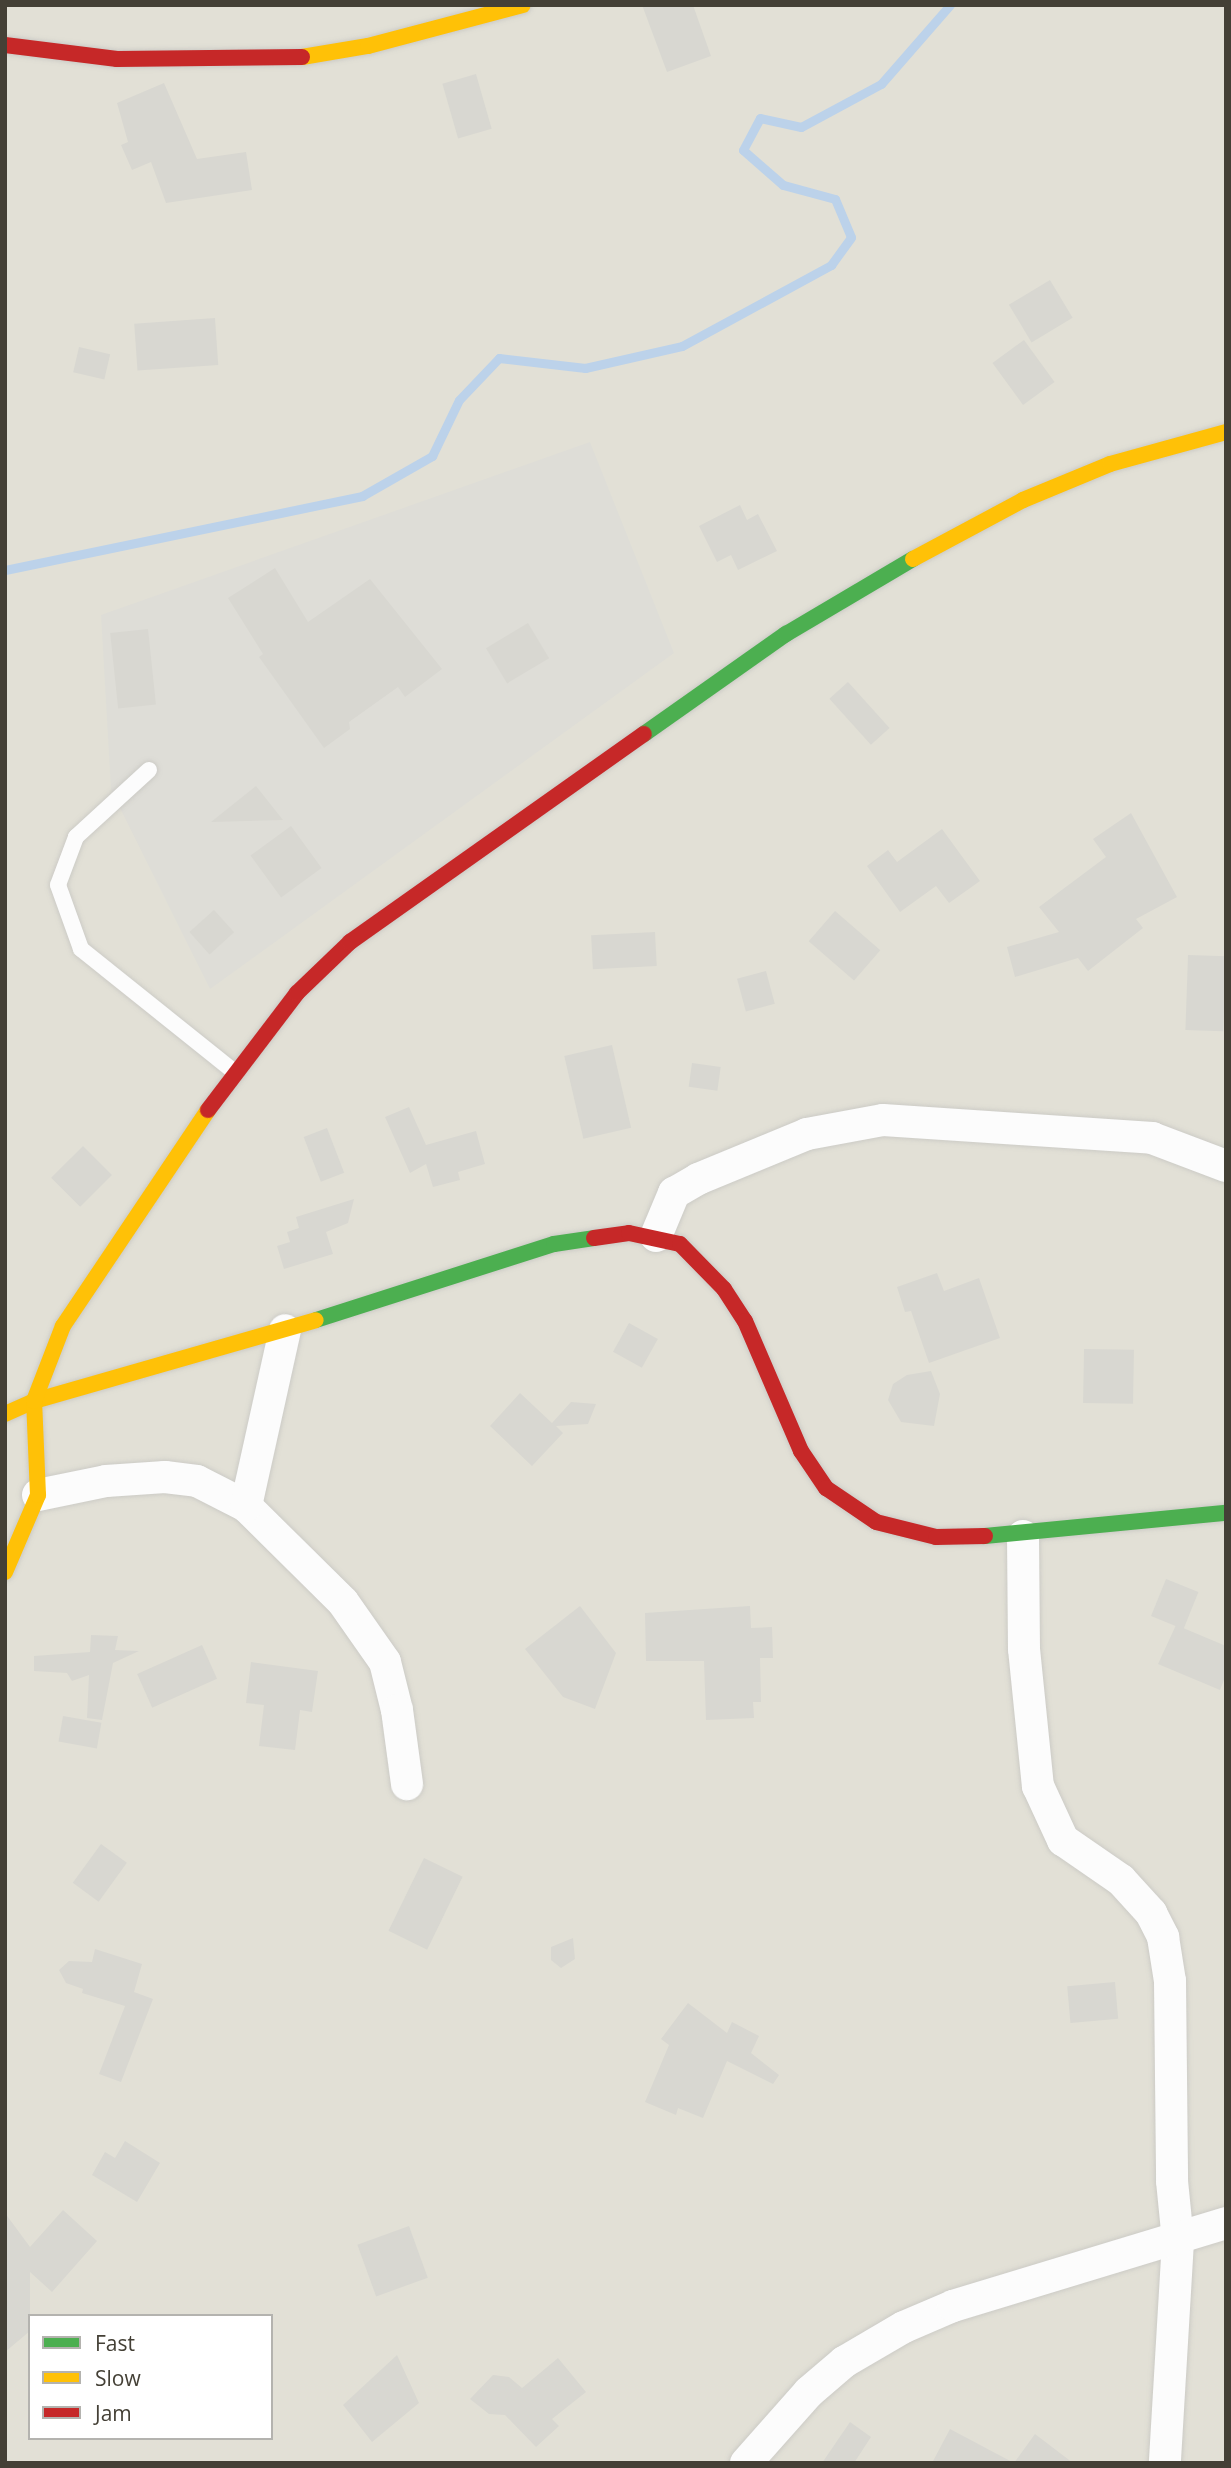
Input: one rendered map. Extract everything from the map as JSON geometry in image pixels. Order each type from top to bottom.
[{"type":"street","points":[[5,45],[117,60],[306,57],[368,46],[523,5]]},
{"type":"street","points":[[5,1572],[38,1495],[34,1401],[64,1326],[187,1138],[297,993],[350,942],[786,634],[1023,500],[1110,464],[1226,432]]},
{"type":"street","points":[[656,1236],[674,1193],[698,1179],[807,1135],[871,1121],[992,1124],[1152,1138],[1226,1166]]},
{"type":"street","points":[[5,1414],[34,1401],[285,1331],[554,1244],[615,1234],[656,1236],[680,1244],[724,1289],[745,1321],[801,1451],[825,1488],[876,1522],[936,1537],[1023,1536],[1226,1513]]},
{"type":"street","points":[[246,1506],[285,1331]]},
{"type":"street","points":[[38,1495],[106,1481],[165,1476],[197,1481],[246,1506],[343,1602],[386,1662],[407,1784]]},
{"type":"street","points":[[1023,1536],[1024,1649],[1038,1786],[1050,1820],[1063,1840],[1121,1880],[1151,1913],[1163,1937],[1173,2024],[1172,2181],[1178,2241],[1165,2463]]},
{"type":"street","points":[[746,2463],[809,2392],[844,2362],[904,2327],[953,2306],[1178,2241],[1226,2223]]},
{"type":"lane","points":[[149,770],[76,837],[58,885],[81,950],[238,1074]]},
{"type":"shaded area","points":[[5,5],[1226,5],[1226,2463],[5,2463]]},
{"type":"shaded area","points":[[590,442],[674,653],[210,989],[111,790],[101,615]]},
{"type":"building","points":[[642,5],[693,5],[711,56],[667,72]]},
{"type":"building","points":[[476,74],[492,129],[458,138],[442,84]]},
{"type":"building","points":[[164,83],[197,159],[246,152],[252,190],[166,203],[151,162],[132,170],[121,145],[128,142],[117,103]]},
{"type":"building","points":[[1050,280],[1073,318],[1032,342],[1009,305]]},
{"type":"building","points":[[215,318],[218,365],[137,371],[134,324]]},
{"type":"building","points":[[1024,340],[1055,382],[1023,405],[992,363]]},
{"type":"building","points":[[79,347],[110,354],[104,380],[73,372]]},
{"type":"building","points":[[740,505],[747,520],[758,514],[777,551],[738,570],[731,555],[717,562],[699,526]]},
{"type":"building","points":[[275,568],[308,622],[370,579],[442,669],[405,697],[398,687],[349,722],[350,729],[324,748],[259,657],[263,654],[228,598]]},
{"type":"building","points":[[528,623],[549,658],[507,683],[486,648]]},
{"type":"building","points":[[148,629],[156,705],[118,709],[110,633]]},
{"type":"building","points":[[848,682],[889,728],[871,745],[829,699]]},
{"type":"building","points":[[256,786],[283,820],[211,822]]},
{"type":"building","points":[[1131,813],[1177,897],[1136,919],[1143,928],[1088,971],[1078,958],[1015,977],[1007,947],[1059,932],[1039,907],[1106,857],[1093,839]]},
{"type":"building","points":[[291,826],[322,868],[281,897],[251,855]]},
{"type":"building","points":[[942,829],[980,881],[949,903],[936,886],[900,912],[867,866],[888,850],[897,862]]},
{"type":"building","points":[[214,910],[234,932],[210,954],[189,932]]},
{"type":"building","points":[[835,911],[880,950],[854,981],[809,941]]},
{"type":"building","points":[[655,932],[657,966],[593,969],[591,935]]},
{"type":"building","points":[[1188,955],[1226,956],[1223,1031],[1185,1030]]},
{"type":"building","points":[[766,971],[775,1004],[746,1012],[737,979]]},
{"type":"building","points":[[612,1045],[631,1128],[583,1139],[564,1056]]},
{"type":"building","points":[[692,1063],[721,1067],[717,1091],[689,1087]]},
{"type":"building","points":[[409,1107],[426,1145],[476,1131],[485,1164],[458,1172],[460,1180],[433,1187],[426,1164],[410,1173],[385,1117]]},
{"type":"building","points":[[327,1128],[344,1173],[321,1182],[304,1137]]},
{"type":"building","points":[[83,1146],[112,1175],[80,1207],[51,1178]]},
{"type":"building","points":[[354,1199],[348,1223],[326,1232],[333,1254],[284,1269],[277,1246],[290,1242],[287,1232],[299,1228],[296,1217]]},
{"type":"building","points":[[937,1273],[944,1291],[979,1278],[1000,1338],[929,1363],[911,1311],[905,1312],[897,1287]]},
{"type":"building","points":[[629,1323],[658,1339],[642,1368],[613,1352]]},
{"type":"building","points":[[1084,1349],[1134,1350],[1133,1404],[1083,1403]]},
{"type":"building","points":[[931,1371],[940,1394],[934,1426],[901,1422],[888,1400],[893,1384],[907,1375]]},
{"type":"building","points":[[520,1393],[552,1423],[571,1402],[596,1404],[588,1424],[556,1426],[563,1433],[532,1466],[490,1426]]},
{"type":"building","points":[[1166,1579],[1198,1592],[1183,1629],[1151,1616]]},
{"type":"building","points":[[580,1606],[616,1653],[595,1709],[563,1697],[525,1649]]},
{"type":"building","points":[[750,1606],[751,1628],[772,1627],[773,1658],[760,1658],[761,1702],[753,1702],[754,1718],[706,1720],[704,1661],[646,1661],[645,1613]]},
{"type":"building","points":[[1176,1625],[1226,1646],[1226,1675],[1220,1690],[1158,1664]]},
{"type":"building","points":[[91,1635],[118,1636],[115,1650],[139,1651],[113,1663],[102,1720],[87,1718],[89,1675],[72,1681],[67,1673],[34,1671],[34,1656],[90,1652]]},
{"type":"building","points":[[202,1645],[217,1679],[152,1708],[137,1674]]},
{"type":"building","points":[[251,1662],[318,1671],[312,1712],[300,1710],[295,1750],[259,1746],[264,1705],[246,1703]]},
{"type":"building","points":[[63,1716],[101,1723],[97,1748],[58,1742]]},
{"type":"building","points":[[101,1844],[127,1863],[99,1902],[73,1883]]},
{"type":"building","points":[[424,1858],[463,1877],[427,1950],[388,1931]]},
{"type":"building","points":[[573,1938],[575,1959],[561,1968],[551,1960],[551,1947]]},
{"type":"building","points":[[95,1949],[142,1964],[134,1992],[153,1999],[121,2082],[99,2074],[125,2006],[82,1993],[83,1989],[66,1983],[59,1970],[69,1961],[92,1962]]},
{"type":"building","points":[[1115,1982],[1118,2019],[1070,2023],[1067,1986]]},
{"type":"building","points":[[688,2003],[727,2033],[732,2022],[759,2036],[751,2053],[779,2075],[773,2084],[727,2061],[703,2118],[678,2108],[676,2115],[645,2102],[669,2045],[661,2039]]},
{"type":"building","points":[[125,2141],[160,2163],[137,2202],[92,2175],[105,2152],[115,2158]]},
{"type":"building","points":[[63,2210],[97,2241],[52,2292],[30,2272],[28,2333],[5,2352],[5,2213],[30,2247]]},
{"type":"building","points":[[409,2226],[428,2278],[376,2296],[357,2245]]},
{"type":"building","points":[[397,2355],[419,2403],[372,2442],[343,2405]]},
{"type":"building","points":[[558,2358],[586,2392],[552,2419],[559,2426],[536,2447],[505,2415],[489,2414],[470,2399],[493,2375],[509,2377],[522,2388]]},
{"type":"building","points":[[850,2422],[871,2437],[854,2463],[822,2463]]},
{"type":"building","points":[[950,2429],[1014,2463],[932,2463]]},
{"type":"building","points":[[1035,2434],[1073,2463],[1014,2463]]},
{"type":"waterway","points":[[5,570],[362,496],[432,456],[459,400],[499,358],[585,368],[682,346],[831,265],[851,237],[835,199],[783,185],[743,150],[760,118],[801,127],[881,84],[950,5]]},
{"type":"traffic: fast","points":[[644,734],[786,634],[913,559]]},
{"type":"traffic: fast","points":[[316,1320],[554,1244],[594,1238]]},
{"type":"traffic: fast","points":[[985,1536],[1226,1513]]},
{"type":"traffic: slow","points":[[302,57],[368,46],[523,5]]},
{"type":"traffic: slow","points":[[913,559],[1023,500],[1110,464],[1226,432]]},
{"type":"traffic: slow","points":[[5,1572],[38,1495],[34,1401],[63,1326],[208,1110]]},
{"type":"traffic: slow","points":[[5,1414],[34,1401],[316,1320]]},
{"type":"traffic: jam","points":[[5,45],[117,59],[302,57]]},
{"type":"traffic: jam","points":[[208,1110],[297,993],[350,942],[644,734]]},
{"type":"traffic: jam","points":[[594,1238],[629,1233],[680,1244],[724,1289],[745,1321],[801,1451],[826,1488],[876,1522],[936,1537],[985,1536]]}]
